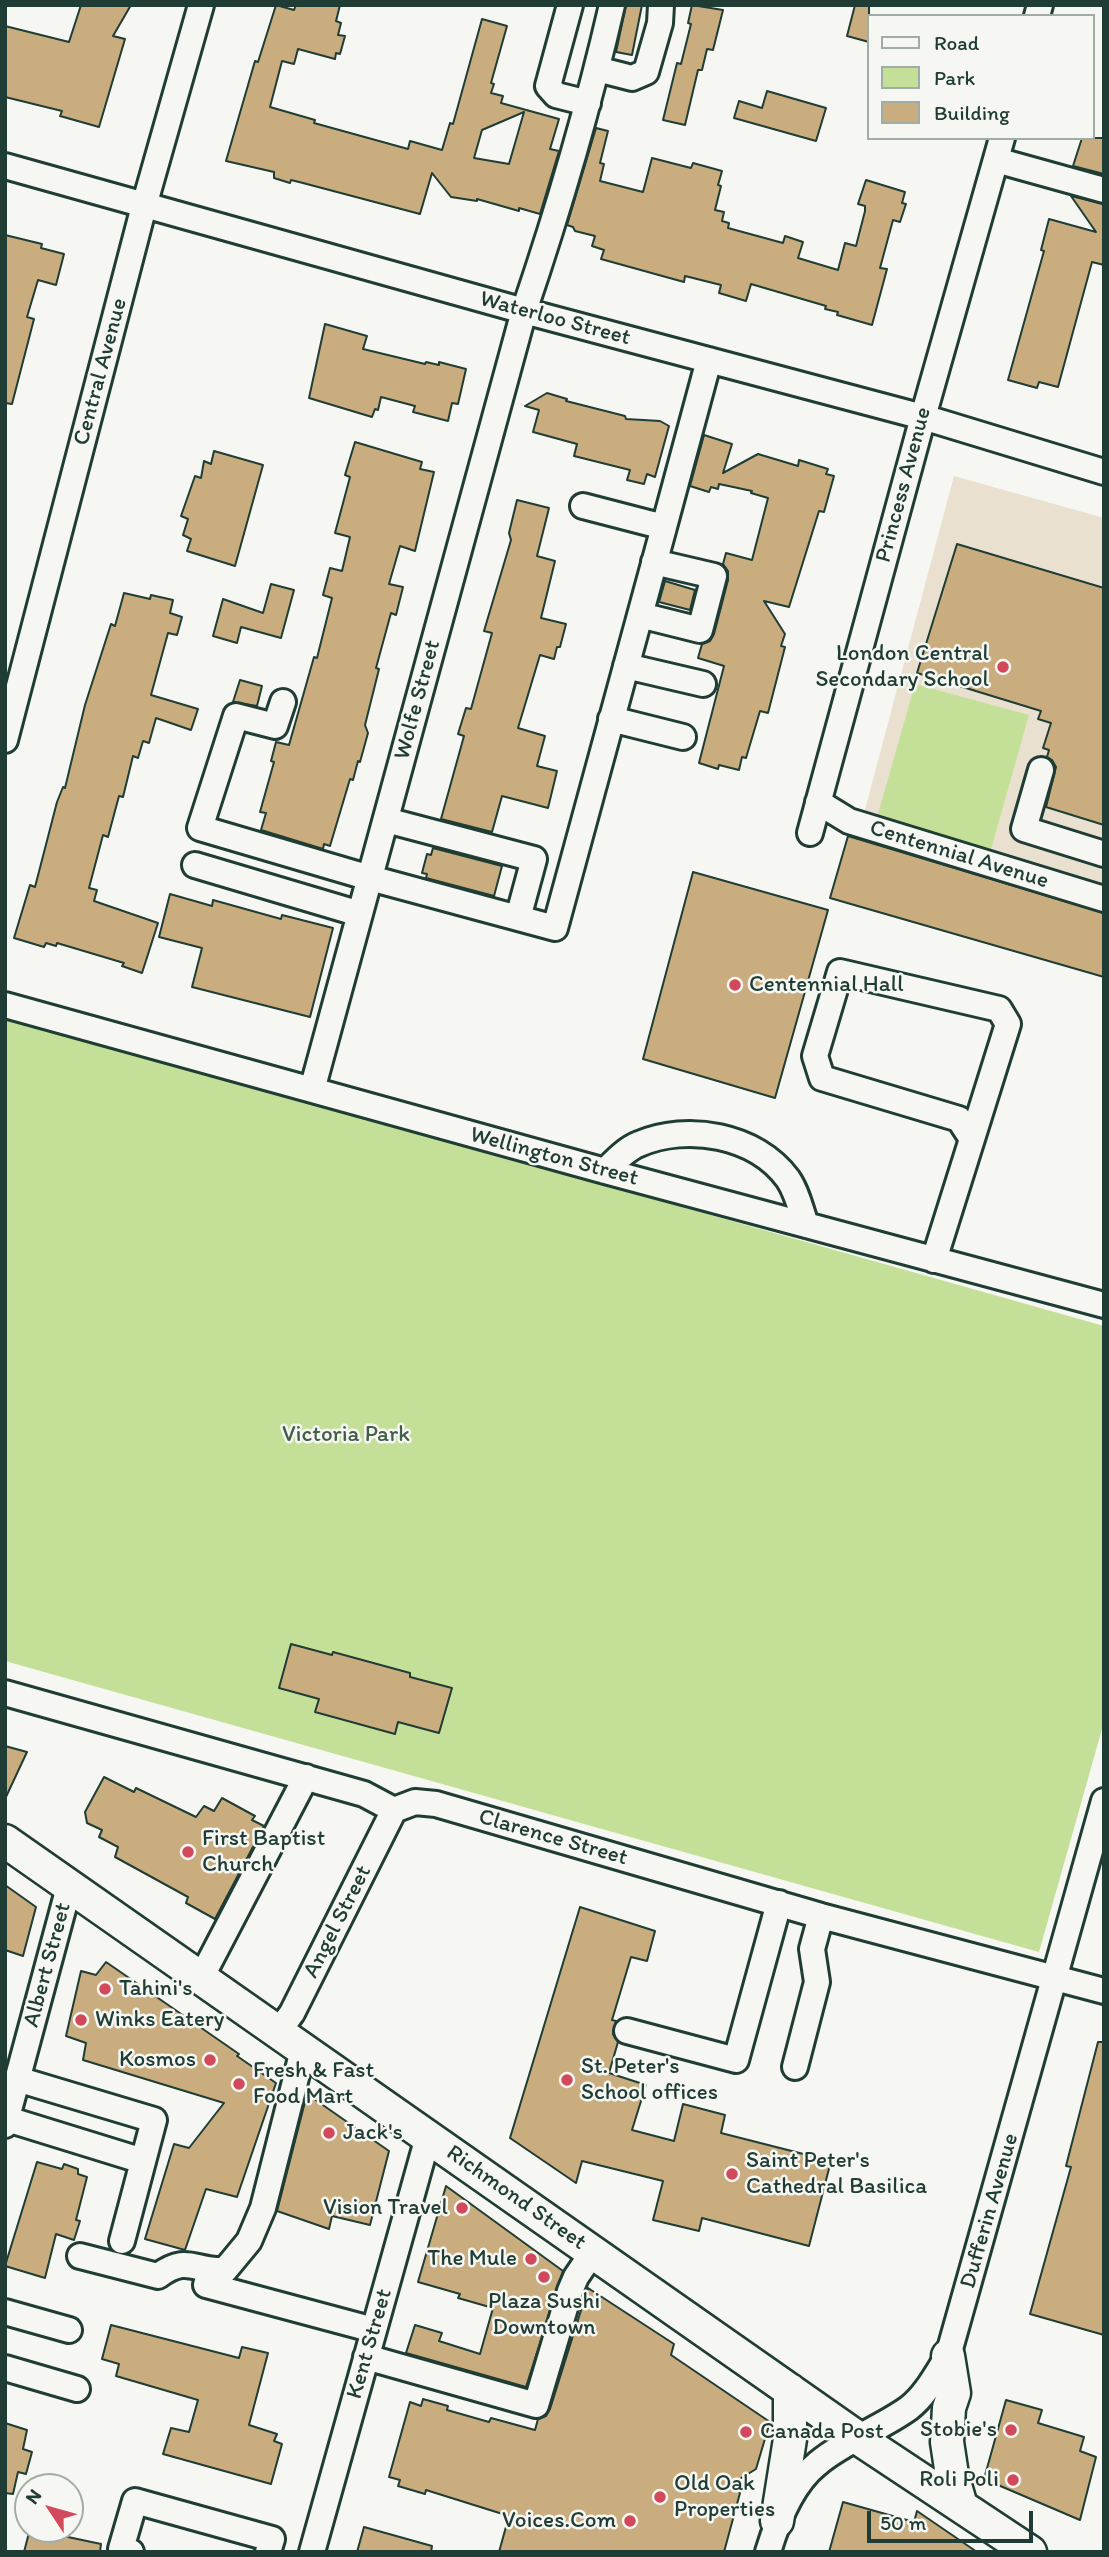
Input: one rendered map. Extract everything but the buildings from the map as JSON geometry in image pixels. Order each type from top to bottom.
[{"type":"main road","name":"Richmond Street","points":[[5,1841],[858,2438],[1030,2552]]},
{"type":"main road","points":[[948,2356],[954,2393],[948,2408],[947,2442],[961,2507]]},
{"type":"main road","points":[[777,2521],[790,2439],[790,2390]]},
{"type":"street","name":"Central Avenue","points":[[5,740],[144,206],[201,5]]},
{"type":"street","points":[[570,5],[548,86],[556,95],[588,103]]},
{"type":"street","name":"Wolfe Street","points":[[312,1090],[524,311],[551,233],[588,103],[612,5]]},
{"type":"street","points":[[597,69],[632,78],[646,72],[660,23],[661,5]]},
{"type":"street","points":[[999,149],[1104,190]]},
{"type":"street","name":"Princess Avenue","points":[[810,833],[999,149]]},
{"type":"street","name":"Waterloo Street","points":[[5,166],[524,311],[923,417],[1104,472]]},
{"type":"street","points":[[284,702],[275,726],[236,716],[200,828],[555,928],[709,360]]},
{"type":"street","points":[[583,506],[664,527]]},
{"type":"street","points":[[640,615],[699,630],[713,576],[654,562]]},
{"type":"street","points":[[626,666],[703,684]]},
{"type":"street","points":[[611,719],[683,737]]},
{"type":"street","points":[[1041,770],[1024,829],[1104,853]]},
{"type":"street","name":"Centennial Avenue","points":[[818,802],[849,821],[1104,900]]},
{"type":"street","points":[[386,820],[534,859],[518,918]]},
{"type":"street","points":[[195,865],[360,915]]},
{"type":"street","points":[[934,1260],[972,1139],[1008,1024],[999,1009],[841,972],[815,1056],[822,1078],[959,1119],[972,1139]]},
{"type":"street","name":"Wellington Street","points":[[5,1005],[605,1171],[1104,1305]]},
{"type":"street","points":[[605,1171],[637,1144],[690,1133],[715,1136],[739,1143],[756,1152],[788,1179],[806,1225]]},
{"type":"street","points":[[5,1693],[364,1794],[394,1810]]},
{"type":"street","points":[[201,1978],[306,1777]]},
{"type":"street","name":"Dufferin Avenue","points":[[768,2552],[777,2521],[816,2464],[911,2407],[948,2356],[1104,1801]]},
{"type":"street","name":"Clarence Street","points":[[394,1810],[415,1802],[436,1804],[821,1916],[1104,1991]]},
{"type":"street","name":"Angel Street","points":[[278,2032],[296,2006],[394,1810]]},
{"type":"street","name":"Albert Street","points":[[6,2122],[69,1887]]},
{"type":"street","points":[[627,2031],[736,2060],[779,1903]]},
{"type":"street","points":[[794,2067],[817,1982],[812,1949],[821,1916]]},
{"type":"street","points":[[80,2256],[158,2276],[170,2267],[187,2263],[210,2271],[225,2270],[249,2241],[263,2208],[303,2050]]},
{"type":"street","points":[[18,2079],[154,2120],[122,2241]]},
{"type":"street","points":[[6,2122],[143,2161]]},
{"type":"street","name":"Kent Street","points":[[312,2552],[428,2137]]},
{"type":"street","points":[[366,2357],[536,2405],[570,2291],[593,2252]]},
{"type":"street","points":[[210,2271],[206,2285],[374,2330]]},
{"type":"street","points":[[5,2312],[69,2330]]},
{"type":"street","points":[[5,2368],[77,2389]]},
{"type":"street","points":[[131,2552],[121,2549],[135,2501],[272,2539],[268,2552]]},
{"type":"shaded area","name":"London Central Secondary School","points":[[954,476],[1104,518],[1104,886],[863,817]]},
{"type":"green space","points":[[915,684],[1029,715],[990,853],[876,821]]},
{"type":"green space","name":"Victoria Park","points":[[5,1016],[1104,1326],[1104,1722],[1039,1952],[5,1661]]},
{"type":"place","name":"London Central Secondary School","points":[[1003,667]]},
{"type":"place","name":"Centennial Hall","points":[[735,985]]},
{"type":"place","name":"First Baptist Church","points":[[188,1852]]},
{"type":"place","name":"Tahini's","points":[[105,1989]]},
{"type":"place","name":"Winks Eatery","points":[[81,2020]]},
{"type":"place","name":"Kosmos","points":[[210,2060]]},
{"type":"place","name":"St. Peter's School offices","points":[[567,2080]]},
{"type":"place","name":"Fresh & Fast Food Mart","points":[[239,2084]]},
{"type":"place","name":"Jack's","points":[[329,2133]]},
{"type":"place","name":"Saint Peter's Cathedral Basilica","points":[[732,2174]]},
{"type":"place","name":"Vision Travel","points":[[462,2208]]},
{"type":"place","name":"The Mule","points":[[531,2259]]},
{"type":"place","name":"Plaza Sushi Downtown","points":[[544,2277]]},
{"type":"place","name":"Stobie's","points":[[1011,2430]]},
{"type":"place","name":"Canada Post","points":[[746,2432]]},
{"type":"place","name":"Roli Poli","points":[[1013,2480]]},
{"type":"place","name":"Old Oak Properties","points":[[660,2497]]},
{"type":"place","name":"Voices.Com","points":[[630,2521]]}]
